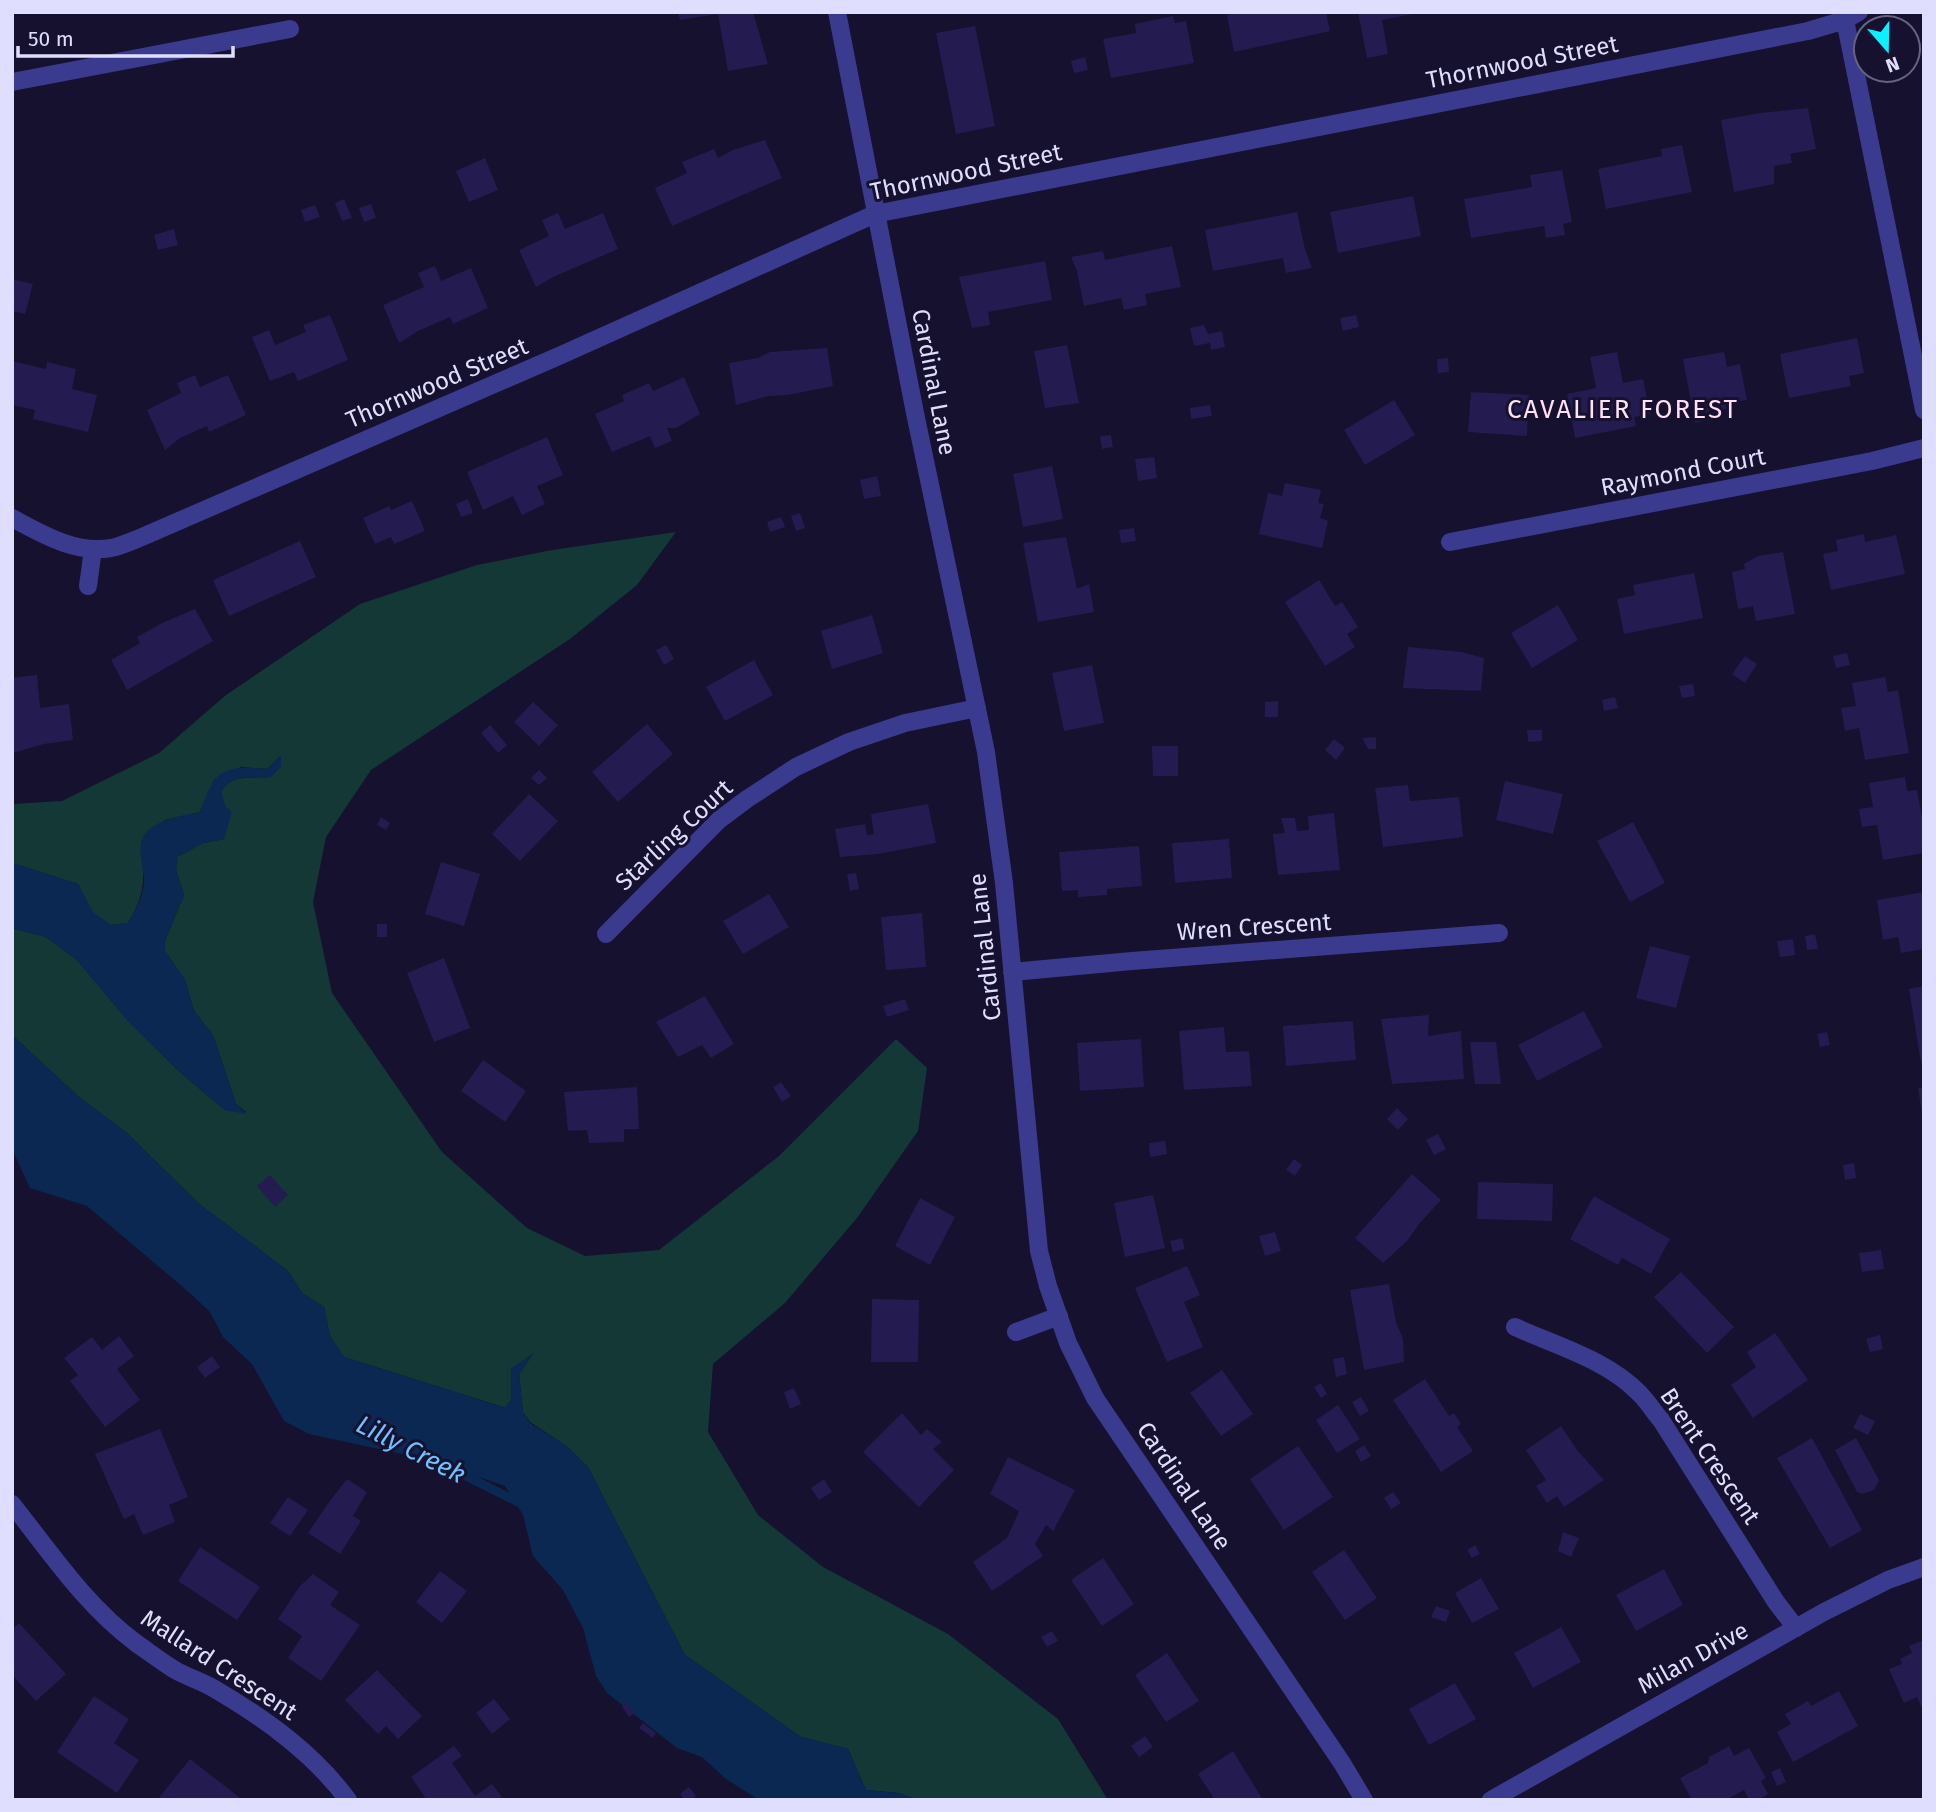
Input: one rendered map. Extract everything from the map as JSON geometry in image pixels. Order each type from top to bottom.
[{"type":"street","name":"Cardinal Lane","points":[[837,12],[875,214],[986,752],[1004,883],[1039,1251],[1048,1286],[1068,1343],[1095,1398],[1342,1763],[1364,1800]]},
{"type":"street","name":"Thornwood Street","points":[[12,517],[51,539],[93,549],[112,548],[547,362],[875,214],[1808,31],[1852,16]]},
{"type":"street","points":[[12,82],[290,29]]},
{"type":"street","points":[[1864,84],[1924,410]]},
{"type":"street","name":"Raymond Court","points":[[1450,542],[1872,461],[1924,448]]},
{"type":"street","points":[[88,586],[93,549]]},
{"type":"street","name":"Starling Court","points":[[606,934],[719,820],[796,767],[849,742],[905,723],[977,708]]},
{"type":"street","name":"Wren Crescent","points":[[1012,972],[1499,933]]},
{"type":"street","points":[[1016,1332],[1059,1316]]},
{"type":"street","name":"Brent Crescent","points":[[1515,1327],[1583,1355],[1613,1371],[1639,1393],[1661,1420],[1776,1602],[1796,1628]]},
{"type":"street","name":"Mallard Crescent","points":[[12,1504],[95,1606],[133,1641],[175,1670],[216,1689],[263,1719],[298,1747],[338,1786],[348,1800]]},
{"type":"street","name":"Milan Drive","points":[[1491,1800],[1796,1628],[1888,1580],[1924,1567]]},
{"type":"green space","points":[[676,532],[637,585],[570,639],[371,770],[326,837],[313,902],[332,993],[442,1152],[527,1228],[585,1256],[659,1250],[779,1156],[896,1039],[927,1068],[918,1131],[857,1218],[785,1303],[713,1364],[708,1432],[758,1515],[823,1567],[948,1634],[1058,1719],[1108,1800],[919,1800],[898,1793],[866,1790],[848,1749],[801,1737],[685,1655],[588,1467],[568,1447],[530,1422],[523,1412],[519,1374],[533,1354],[511,1369],[511,1400],[506,1408],[344,1357],[330,1336],[324,1307],[302,1293],[288,1271],[198,1203],[127,1133],[79,1097],[12,1035],[12,928],[46,937],[77,960],[129,1022],[182,1074],[225,1110],[246,1112],[236,1104],[213,1035],[194,1011],[185,980],[165,951],[165,941],[184,895],[176,870],[177,857],[203,843],[224,839],[225,806],[221,792],[225,786],[250,777],[271,777],[280,756],[267,769],[241,767],[214,780],[200,812],[165,820],[141,843],[143,884],[128,923],[111,925],[93,913],[78,884],[12,863],[12,804],[62,801],[159,753],[226,695],[360,604],[477,565],[552,550]]},
{"type":"water","points":[[281,755],[281,767],[271,777],[250,777],[225,786],[221,792],[225,806],[232,812],[224,839],[203,843],[177,857],[176,870],[184,895],[165,941],[165,951],[185,980],[194,1011],[213,1035],[236,1104],[247,1114],[225,1110],[182,1074],[129,1022],[77,960],[46,937],[12,928],[12,863],[78,884],[93,912],[111,925],[128,923],[143,888],[141,845],[145,834],[163,822],[200,812],[212,784],[225,772],[239,768],[267,769]]},
{"type":"water","points":[[12,1035],[79,1097],[127,1133],[198,1203],[288,1271],[302,1293],[324,1307],[330,1336],[344,1357],[505,1408],[511,1400],[511,1369],[535,1352],[519,1374],[523,1412],[530,1423],[568,1447],[588,1467],[685,1655],[801,1737],[848,1749],[866,1790],[898,1793],[919,1800],[759,1800],[726,1779],[702,1757],[677,1748],[607,1693],[596,1676],[583,1628],[563,1590],[533,1556],[523,1515],[505,1486],[425,1459],[309,1434],[284,1421],[252,1364],[223,1337],[210,1312],[191,1294],[87,1206],[30,1188],[12,1149]]},
{"type":"building","points":[[678,12],[753,12],[768,64],[728,71],[718,14],[680,20]]},
{"type":"building","points":[[1238,12],[1326,12],[1330,31],[1234,52],[1227,15]]},
{"type":"building","points":[[1358,12],[1413,14],[1382,20],[1388,54],[1367,58]]},
{"type":"building","points":[[1173,16],[1175,23],[1186,21],[1194,63],[1111,78],[1103,39],[1136,33],[1135,24]]},
{"type":"building","points":[[975,26],[995,126],[956,134],[936,33]]},
{"type":"building","points":[[1085,57],[1088,70],[1074,73],[1071,61]]},
{"type":"building","points":[[1808,108],[1816,149],[1790,154],[1792,163],[1774,166],[1774,184],[1734,192],[1721,120]]},
{"type":"building","points":[[765,140],[782,178],[672,226],[655,188],[687,173],[682,162],[714,149],[718,158],[733,150]]},
{"type":"building","points":[[1682,145],[1692,192],[1606,209],[1598,169],[1662,156],[1661,149]]},
{"type":"building","points":[[485,158],[498,190],[469,202],[456,171]]},
{"type":"building","points":[[1562,170],[1572,222],[1563,224],[1565,235],[1546,238],[1544,226],[1471,238],[1464,199],[1532,187],[1530,175]]},
{"type":"building","points":[[1413,196],[1421,236],[1338,253],[1330,212]]},
{"type":"building","points":[[344,199],[352,218],[342,221],[335,203]]},
{"type":"building","points":[[371,204],[376,218],[364,222],[359,208]]},
{"type":"building","points":[[315,205],[320,217],[305,222],[301,210]]},
{"type":"building","points":[[1297,212],[1312,268],[1286,273],[1283,258],[1213,271],[1205,230]]},
{"type":"building","points":[[558,213],[565,229],[603,213],[618,249],[536,287],[519,250],[549,236],[542,220]]},
{"type":"building","points":[[174,229],[178,245],[158,250],[154,235]]},
{"type":"building","points":[[1172,246],[1181,287],[1145,294],[1147,305],[1124,310],[1121,298],[1084,306],[1077,271],[1071,257],[1103,251],[1105,260]]},
{"type":"building","points":[[1045,261],[1052,300],[988,312],[990,325],[972,328],[959,277]]},
{"type":"building","points":[[435,266],[441,281],[471,268],[488,308],[453,324],[450,317],[399,343],[383,305],[424,287],[418,273]]},
{"type":"building","points":[[12,279],[33,284],[25,314],[12,311]]},
{"type":"building","points":[[330,315],[348,360],[298,381],[294,372],[270,381],[252,337],[269,330],[275,345],[306,332],[303,325]]},
{"type":"building","points":[[1356,315],[1359,327],[1343,331],[1340,318]]},
{"type":"building","points":[[1204,325],[1208,334],[1222,331],[1225,347],[1211,350],[1210,343],[1194,346],[1190,328]]},
{"type":"building","points":[[1857,338],[1864,373],[1849,376],[1851,386],[1789,398],[1780,354]]},
{"type":"building","points":[[1067,345],[1079,403],[1045,408],[1034,351]]},
{"type":"building","points":[[827,348],[833,386],[768,396],[736,405],[729,363],[758,358],[770,352]]},
{"type":"building","points":[[1617,352],[1623,383],[1643,379],[1650,414],[1634,417],[1636,426],[1575,438],[1567,394],[1596,388],[1590,357]]},
{"type":"building","points":[[1724,352],[1727,367],[1740,364],[1747,400],[1733,402],[1734,408],[1720,410],[1722,417],[1695,423],[1683,359]]},
{"type":"building","points":[[1448,358],[1449,372],[1438,373],[1437,359]]},
{"type":"building","points":[[12,361],[46,369],[47,362],[76,369],[72,389],[97,395],[88,432],[33,419],[35,410],[12,405]]},
{"type":"building","points":[[195,375],[200,387],[228,375],[246,415],[209,432],[207,426],[180,438],[165,450],[147,410],[181,393],[177,383]]},
{"type":"building","points":[[684,377],[700,414],[676,428],[667,428],[672,441],[655,448],[650,436],[612,452],[595,414],[624,401],[622,395],[649,383],[653,391]]},
{"type":"building","points":[[1471,392],[1529,395],[1527,436],[1468,432]]},
{"type":"building","points":[[1394,400],[1415,435],[1365,465],[1344,430]]},
{"type":"building","points":[[1210,405],[1212,416],[1191,419],[1190,408]]},
{"type":"building","points":[[1111,435],[1113,447],[1102,449],[1100,436]]},
{"type":"building","points":[[547,437],[563,475],[537,486],[545,504],[522,515],[513,496],[483,510],[467,472]]},
{"type":"building","points":[[1154,457],[1157,478],[1138,481],[1135,459]]},
{"type":"building","points":[[1052,466],[1063,519],[1023,527],[1013,474]]},
{"type":"building","points":[[877,476],[881,496],[864,499],[860,480]]},
{"type":"building","points":[[1285,483],[1321,490],[1318,503],[1324,504],[1320,518],[1328,521],[1322,548],[1259,534],[1268,493],[1282,496]]},
{"type":"building","points":[[468,499],[473,513],[461,517],[456,504]]},
{"type":"building","points":[[412,501],[425,531],[394,544],[391,537],[375,544],[363,518],[389,506],[391,510]]},
{"type":"building","points":[[800,513],[805,528],[796,531],[791,516]]},
{"type":"building","points":[[781,517],[785,527],[770,532],[767,522]]},
{"type":"building","points":[[1134,528],[1136,541],[1121,543],[1119,530]]},
{"type":"building","points":[[1864,534],[1865,542],[1896,535],[1905,574],[1831,590],[1823,554],[1838,551],[1836,540]]},
{"type":"building","points":[[1066,537],[1077,589],[1089,584],[1094,612],[1038,622],[1023,543]]},
{"type":"building","points":[[300,541],[316,577],[229,616],[213,580]]},
{"type":"building","points":[[1783,552],[1795,614],[1756,621],[1753,606],[1738,609],[1732,572],[1745,569],[1744,564],[1758,556]]},
{"type":"building","points":[[1694,573],[1703,618],[1624,634],[1617,599],[1635,595],[1633,585]]},
{"type":"building","points":[[1319,580],[1335,606],[1342,602],[1358,627],[1347,634],[1355,647],[1325,666],[1285,602]]},
{"type":"building","points":[[1558,605],[1578,640],[1532,668],[1511,633]]},
{"type":"building","points":[[195,609],[213,641],[127,690],[111,660],[140,643],[137,637]]},
{"type":"building","points":[[872,615],[883,653],[832,669],[821,631]]},
{"type":"building","points":[[666,645],[674,659],[664,665],[656,650]]},
{"type":"building","points":[[1408,647],[1462,652],[1484,658],[1481,691],[1403,688]]},
{"type":"building","points":[[1847,653],[1850,665],[1836,668],[1833,656]]},
{"type":"building","points":[[1745,656],[1757,664],[1745,683],[1732,674]]},
{"type":"building","points":[[754,660],[773,695],[725,721],[706,687]]},
{"type":"building","points":[[1092,665],[1104,723],[1064,731],[1052,673]]},
{"type":"building","points":[[37,675],[40,708],[69,704],[73,740],[44,744],[13,753],[12,678]]},
{"type":"building","points":[[1885,677],[1888,692],[1898,690],[1909,753],[1865,760],[1859,728],[1845,731],[1841,708],[1856,706],[1852,683]]},
{"type":"building","points":[[1693,684],[1695,696],[1682,698],[1679,686]]},
{"type":"building","points":[[1615,697],[1618,708],[1604,711],[1602,700]]},
{"type":"building","points":[[1278,701],[1278,717],[1265,717],[1265,702]]},
{"type":"building","points":[[533,702],[558,725],[539,746],[514,722]]},
{"type":"building","points":[[647,724],[673,754],[618,802],[592,772]]},
{"type":"building","points":[[490,725],[507,745],[498,753],[481,733]]},
{"type":"building","points":[[1527,730],[1542,730],[1542,741],[1528,742]]},
{"type":"building","points":[[1376,737],[1376,749],[1368,749],[1362,738]]},
{"type":"building","points":[[1334,739],[1345,748],[1336,760],[1325,750]]},
{"type":"building","points":[[1152,746],[1178,746],[1178,776],[1153,776]]},
{"type":"building","points":[[539,770],[547,778],[539,785],[531,778]]},
{"type":"building","points":[[1905,777],[1907,791],[1917,790],[1924,828],[1924,853],[1883,860],[1877,825],[1862,827],[1859,809],[1873,807],[1869,783]]},
{"type":"building","points":[[1505,781],[1563,794],[1553,834],[1496,820]]},
{"type":"building","points":[[1408,785],[1410,801],[1459,797],[1463,837],[1383,847],[1375,788]]},
{"type":"building","points":[[529,794],[558,821],[520,861],[492,834]]},
{"type":"building","points":[[928,804],[936,843],[878,854],[840,857],[835,829],[865,824],[867,835],[874,834],[871,814]]},
{"type":"building","points":[[1334,813],[1340,870],[1278,875],[1273,834],[1285,833],[1281,818],[1295,818],[1297,831],[1309,830],[1308,816]]},
{"type":"building","points":[[381,817],[390,823],[386,830],[377,825]]},
{"type":"building","points":[[1633,822],[1665,883],[1630,902],[1597,841]]},
{"type":"building","points":[[1229,839],[1232,878],[1175,883],[1172,843]]},
{"type":"building","points":[[1139,846],[1142,886],[1107,889],[1107,895],[1078,897],[1078,890],[1062,891],[1059,852]]},
{"type":"building","points":[[441,862],[480,874],[464,926],[425,914]]},
{"type":"building","points":[[856,873],[859,889],[850,891],[847,874]]},
{"type":"building","points":[[1924,892],[1924,949],[1901,953],[1898,937],[1883,940],[1877,900]]},
{"type":"building","points":[[769,894],[789,927],[743,954],[723,921]]},
{"type":"building","points":[[922,913],[926,967],[886,970],[881,917]]},
{"type":"building","points":[[377,924],[387,924],[387,937],[377,937]]},
{"type":"building","points":[[1815,934],[1818,949],[1807,950],[1805,936]]},
{"type":"building","points":[[1793,939],[1795,955],[1780,957],[1777,941]]},
{"type":"building","points":[[1650,946],[1690,956],[1676,1008],[1636,998]]},
{"type":"building","points":[[444,958],[470,1028],[434,1042],[407,973]]},
{"type":"building","points":[[1924,986],[1924,1062],[1921,1063],[1909,989]]},
{"type":"building","points":[[705,996],[734,1044],[711,1058],[702,1045],[678,1057],[656,1022]]},
{"type":"building","points":[[905,999],[909,1010],[887,1017],[883,1006]]},
{"type":"building","points":[[1584,1011],[1603,1047],[1537,1081],[1518,1045]]},
{"type":"building","points":[[1429,1015],[1428,1036],[1461,1031],[1464,1079],[1392,1084],[1381,1019]]},
{"type":"building","points":[[1353,1021],[1356,1060],[1286,1066],[1283,1026]]},
{"type":"building","points":[[1224,1027],[1226,1052],[1249,1051],[1252,1086],[1184,1090],[1179,1031]]},
{"type":"building","points":[[1827,1032],[1830,1045],[1820,1047],[1817,1034]]},
{"type":"building","points":[[1141,1039],[1144,1087],[1080,1091],[1077,1043]]},
{"type":"building","points":[[1470,1042],[1496,1042],[1501,1084],[1475,1084]]},
{"type":"building","points":[[483,1060],[526,1091],[505,1122],[461,1091]]},
{"type":"building","points":[[781,1082],[791,1096],[782,1102],[773,1087]]},
{"type":"building","points":[[637,1087],[639,1129],[624,1129],[624,1142],[589,1143],[587,1130],[568,1131],[564,1092]]},
{"type":"building","points":[[1924,1087],[1924,1114],[1922,1114],[1918,1088]]},
{"type":"building","points":[[1397,1108],[1408,1119],[1398,1130],[1387,1119]]},
{"type":"building","points":[[1438,1134],[1446,1149],[1434,1155],[1426,1140]]},
{"type":"building","points":[[1165,1141],[1167,1154],[1150,1157],[1149,1143]]},
{"type":"building","points":[[1294,1159],[1302,1165],[1295,1176],[1286,1170]]},
{"type":"building","points":[[1854,1163],[1856,1178],[1845,1180],[1843,1165]]},
{"type":"building","points":[[1412,1174],[1441,1200],[1407,1241],[1383,1263],[1355,1238]]},
{"type":"building","points":[[270,1175],[288,1195],[275,1207],[257,1186]]},
{"type":"building","points":[[1478,1182],[1553,1184],[1552,1221],[1477,1219]]},
{"type":"building","points":[[1153,1195],[1165,1248],[1125,1257],[1114,1203]]},
{"type":"building","points":[[1594,1196],[1670,1239],[1651,1274],[1622,1258],[1618,1265],[1570,1239]]},
{"type":"building","points":[[920,1198],[955,1217],[930,1265],[895,1246]]},
{"type":"building","points":[[1275,1232],[1281,1251],[1265,1256],[1259,1236]]},
{"type":"building","points":[[1182,1238],[1185,1249],[1173,1252],[1170,1241]]},
{"type":"building","points":[[1881,1250],[1884,1269],[1862,1272],[1859,1253]]},
{"type":"building","points":[[1187,1266],[1200,1295],[1184,1302],[1203,1347],[1167,1362],[1135,1288]]},
{"type":"building","points":[[1681,1272],[1734,1327],[1707,1353],[1654,1297]]},
{"type":"building","points":[[1389,1284],[1396,1322],[1403,1339],[1404,1362],[1364,1370],[1350,1290]]},
{"type":"building","points":[[872,1299],[919,1300],[918,1362],[871,1362]]},
{"type":"building","points":[[1775,1333],[1808,1380],[1753,1418],[1731,1385],[1756,1367],[1747,1352]]},
{"type":"building","points":[[1880,1335],[1883,1349],[1870,1352],[1866,1339]]},
{"type":"building","points":[[119,1336],[134,1356],[117,1369],[140,1400],[105,1427],[70,1381],[78,1375],[64,1358],[92,1337],[102,1350]]},
{"type":"building","points":[[212,1356],[220,1367],[205,1378],[197,1367]]},
{"type":"building","points":[[1344,1357],[1347,1374],[1336,1377],[1333,1359]]},
{"type":"building","points":[[1222,1370],[1253,1414],[1221,1436],[1190,1393]]},
{"type":"building","points":[[1425,1379],[1449,1416],[1454,1413],[1461,1424],[1457,1427],[1473,1451],[1441,1472],[1393,1400]]},
{"type":"building","points":[[1321,1383],[1327,1394],[1321,1398],[1314,1387]]},
{"type":"building","points":[[794,1388],[801,1404],[790,1409],[784,1392]]},
{"type":"building","points":[[1361,1397],[1369,1411],[1360,1416],[1352,1402]]},
{"type":"building","points":[[1338,1405],[1360,1439],[1337,1453],[1316,1420]]},
{"type":"building","points":[[902,1413],[921,1435],[927,1429],[942,1442],[933,1449],[954,1470],[919,1507],[863,1452]]},
{"type":"building","points":[[1860,1414],[1875,1421],[1868,1435],[1853,1428]]},
{"type":"building","points":[[1561,1426],[1577,1450],[1604,1480],[1564,1507],[1557,1496],[1547,1503],[1536,1486],[1546,1480],[1526,1450]]},
{"type":"building","points":[[160,1429],[188,1497],[169,1505],[175,1522],[143,1535],[134,1514],[124,1519],[95,1454]]},
{"type":"building","points":[[1812,1438],[1862,1530],[1830,1548],[1777,1458]]},
{"type":"building","points":[[1856,1438],[1879,1480],[1874,1490],[1863,1494],[1857,1492],[1835,1450]]},
{"type":"building","points":[[1364,1445],[1371,1456],[1361,1462],[1355,1451]]},
{"type":"building","points":[[1298,1446],[1333,1497],[1284,1530],[1250,1479]]},
{"type":"building","points":[[1008,1457],[1075,1490],[1053,1531],[1046,1525],[1035,1544],[1043,1556],[992,1591],[973,1562],[1007,1538],[1019,1511],[990,1494]]},
{"type":"building","points":[[347,1479],[367,1492],[353,1516],[361,1521],[340,1554],[308,1533]]},
{"type":"building","points":[[824,1479],[832,1492],[819,1500],[811,1488]]},
{"type":"building","points":[[1393,1492],[1401,1503],[1391,1509],[1384,1498]]},
{"type":"building","points":[[288,1497],[308,1510],[290,1536],[270,1523]]},
{"type":"building","points":[[1563,1532],[1579,1538],[1571,1557],[1558,1551]]},
{"type":"building","points":[[1475,1545],[1480,1554],[1472,1558],[1467,1550]]},
{"type":"building","points":[[200,1547],[260,1587],[237,1620],[178,1581]]},
{"type":"building","points":[[1344,1550],[1377,1598],[1345,1620],[1312,1572]]},
{"type":"building","points":[[1103,1558],[1134,1604],[1102,1626],[1071,1580]]},
{"type":"building","points":[[1664,1569],[1683,1605],[1636,1631],[1616,1595]]},
{"type":"building","points":[[440,1571],[467,1591],[442,1623],[416,1602]]},
{"type":"building","points":[[313,1574],[339,1592],[330,1605],[360,1625],[321,1681],[288,1658],[302,1636],[278,1619],[300,1586]]},
{"type":"building","points":[[1481,1578],[1499,1609],[1472,1623],[1455,1593]]},
{"type":"building","points":[[1436,1606],[1450,1611],[1446,1622],[1431,1617]]},
{"type":"building","points":[[19,1623],[66,1674],[36,1701],[12,1675],[12,1629]]},
{"type":"building","points":[[1561,1627],[1581,1662],[1533,1688],[1514,1653]]},
{"type":"building","points":[[1052,1631],[1058,1641],[1047,1647],[1041,1637]]},
{"type":"building","points":[[1924,1640],[1924,1713],[1917,1697],[1904,1703],[1889,1669],[1902,1664],[1900,1659],[1912,1653],[1909,1646]]},
{"type":"building","points":[[1167,1653],[1199,1701],[1166,1722],[1135,1675]]},
{"type":"building","points":[[377,1670],[422,1716],[398,1739],[386,1726],[378,1734],[345,1700]]},
{"type":"building","points":[[1455,1683],[1476,1719],[1429,1745],[1409,1709]]},
{"type":"building","points":[[1839,1691],[1858,1726],[1793,1762],[1777,1732],[1791,1724],[1785,1714],[1808,1701],[1811,1706]]},
{"type":"building","points":[[94,1696],[129,1719],[114,1743],[139,1760],[117,1793],[57,1752]]},
{"type":"building","points":[[494,1699],[510,1719],[492,1734],[476,1713]]},
{"type":"building","points":[[626,1702],[634,1713],[629,1717],[622,1707]]},
{"type":"building","points":[[643,1723],[656,1733],[653,1738],[639,1728]]},
{"type":"building","points":[[1145,1736],[1153,1747],[1139,1757],[1131,1746]]},
{"type":"building","points":[[454,1746],[462,1756],[452,1763],[475,1796],[492,1784],[502,1797],[498,1800],[427,1800],[411,1777]]},
{"type":"building","points":[[1729,1746],[1734,1756],[1749,1748],[1766,1778],[1761,1781],[1768,1794],[1758,1800],[1749,1800],[1744,1790],[1726,1800],[1692,1800],[1680,1778],[1708,1763],[1709,1757]]},
{"type":"building","points":[[1233,1751],[1263,1800],[1215,1800],[1198,1774]]},
{"type":"building","points":[[190,1759],[243,1800],[157,1800]]},
{"type":"building","points":[[1780,1768],[1786,1782],[1777,1786],[1771,1772]]},
{"type":"building","points":[[689,1787],[696,1796],[685,1800],[680,1794]]},
{"type":"waterway","name":"Lilly Creek","points":[[434,1460],[524,1505]]},
{"type":"district","name":"CAVALIER FOREST","points":[[1623,409]]}]
